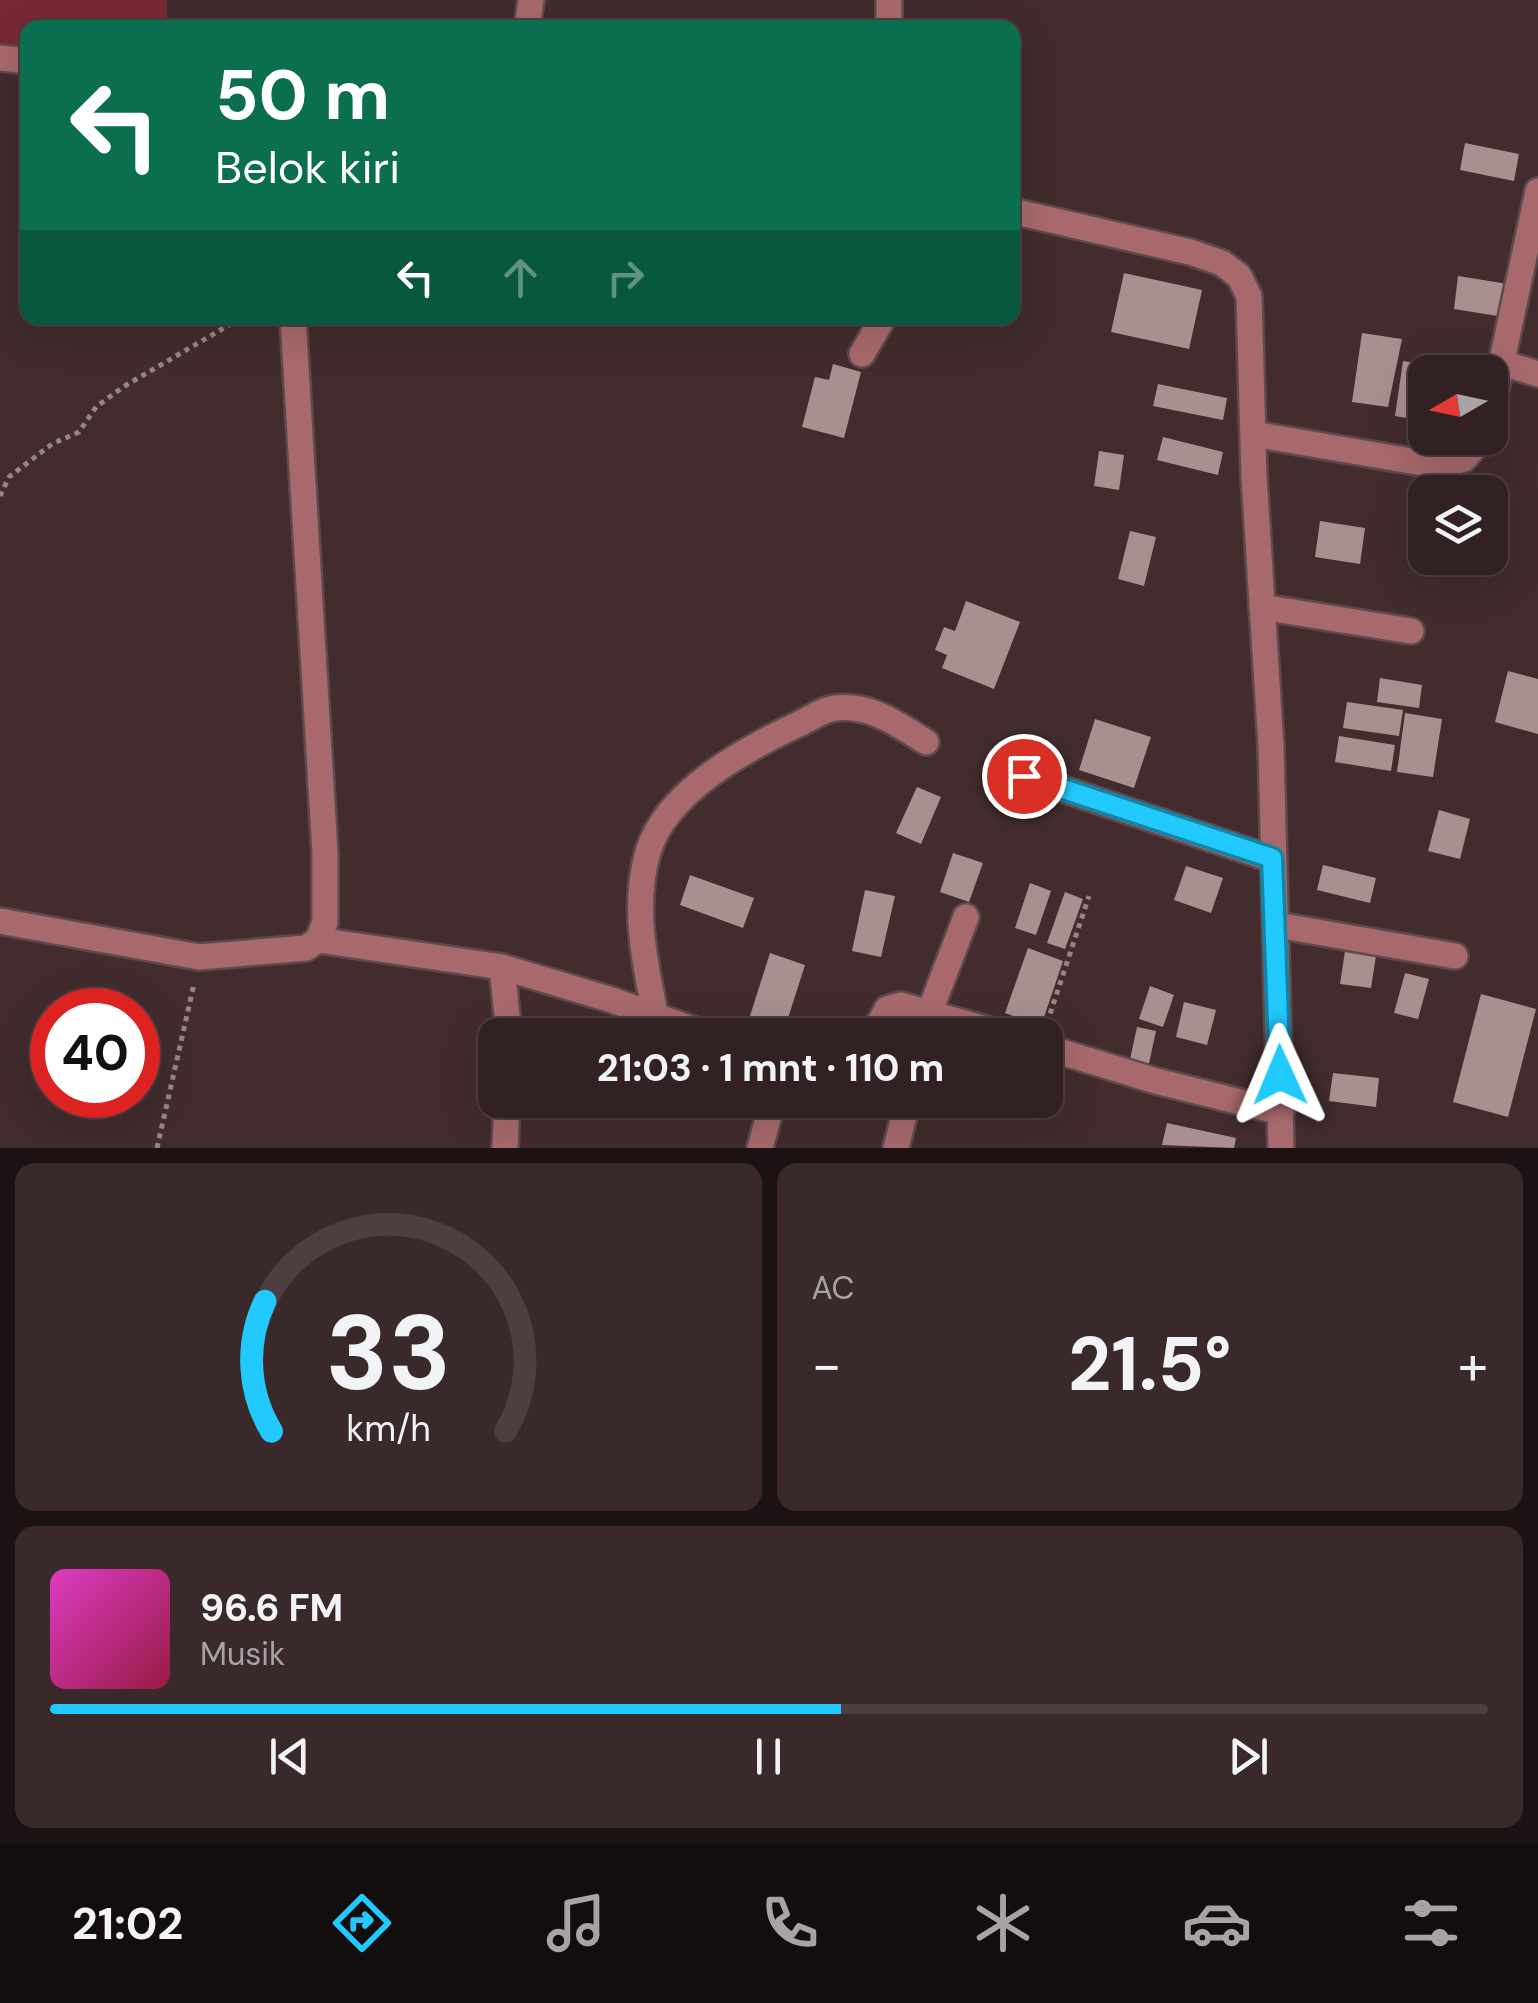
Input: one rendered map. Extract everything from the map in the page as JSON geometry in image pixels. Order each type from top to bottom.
[{"type":"street","points":[[1505,355],[1534,234],[1538,191]]},
{"type":"street","points":[[1020,214],[1190,252],[1235,272],[1247,288],[1251,305],[1253,434],[1271,746],[1281,1148]]},
{"type":"street","points":[[293,325],[325,853],[326,908],[318,940]]},
{"type":"street","points":[[862,354],[879,325]]},
{"type":"street","points":[[1508,365],[1538,374]]},
{"type":"street","points":[[1253,434],[1440,466],[1467,455]]},
{"type":"street","points":[[1262,607],[1411,630]]},
{"type":"street","points":[[0,921],[200,957],[296,950],[318,940],[502,968],[656,1018],[643,951],[642,879],[656,830],[699,782],[765,740],[833,708],[876,711],[926,742]]},
{"type":"street","points":[[1024,776],[1272,858]]},
{"type":"street","points":[[930,1011],[966,917]]},
{"type":"street","points":[[1278,925],[1455,956]]},
{"type":"street","points":[[502,968],[507,1018]]},
{"type":"street","points":[[882,1018],[887,1008],[902,1005],[953,1018]]},
{"type":"street","points":[[1063,1053],[1156,1082],[1280,1112]]},
{"type":"street","points":[[505,1148],[506,1118]]},
{"type":"street","points":[[760,1148],[768,1118]]},
{"type":"street","points":[[896,1148],[904,1118]]},
{"type":"path","points":[[0,496],[9,477],[52,444],[79,432],[96,408],[110,397],[229,325]]},
{"type":"path","points":[[1049,1018],[1089,896]]},
{"type":"path","points":[[157,1148],[200,957]]},
{"type":"shaded area","points":[[0,0],[167,0],[167,20],[20,20],[20,47],[0,45]]},
{"type":"building","points":[[1465,143],[1519,154],[1514,181],[1460,170]]},
{"type":"building","points":[[1124,273],[1202,290],[1189,349],[1111,332]]},
{"type":"building","points":[[1458,276],[1508,284],[1504,317],[1454,309]]},
{"type":"building","points":[[1362,333],[1402,339],[1388,407],[1352,402]]},
{"type":"building","points":[[1403,361],[1408,362],[1408,418],[1395,416]]},
{"type":"building","points":[[833,364],[861,372],[844,438],[802,427],[815,377],[829,380]]},
{"type":"building","points":[[1158,384],[1227,398],[1223,420],[1153,406]]},
{"type":"building","points":[[1163,437],[1223,452],[1218,475],[1157,460]]},
{"type":"building","points":[[1099,451],[1124,455],[1119,490],[1094,486]]},
{"type":"building","points":[[1320,521],[1365,528],[1360,564],[1315,557]]},
{"type":"building","points":[[1130,531],[1156,537],[1144,586],[1118,579]]},
{"type":"building","points":[[966,601],[1020,622],[994,689],[942,668],[947,655],[935,650],[944,627],[955,631]]},
{"type":"building","points":[[1508,671],[1538,679],[1538,734],[1495,722]]},
{"type":"building","points":[[1380,678],[1422,685],[1419,708],[1377,702]]},
{"type":"building","points":[[1347,702],[1403,710],[1399,736],[1343,728]]},
{"type":"building","points":[[1405,713],[1442,719],[1433,777],[1397,772]]},
{"type":"building","points":[[1095,719],[1151,737],[1134,788],[1079,770]]},
{"type":"building","points":[[1339,736],[1395,745],[1391,771],[1335,762]]},
{"type":"building","points":[[917,787],[941,797],[921,844],[896,833]]},
{"type":"building","points":[[1439,810],[1470,819],[1460,859],[1428,851]]},
{"type":"building","points":[[953,853],[983,863],[969,902],[940,892]]},
{"type":"building","points":[[1323,865],[1376,878],[1370,903],[1317,890]]},
{"type":"building","points":[[1186,866],[1223,878],[1211,913],[1174,900]]},
{"type":"building","points":[[690,875],[754,898],[743,928],[680,905]]},
{"type":"building","points":[[1030,883],[1051,891],[1036,935],[1015,928]]},
{"type":"building","points":[[865,890],[895,896],[881,957],[852,951]]},
{"type":"building","points":[[1065,892],[1083,899],[1065,949],[1047,943]]},
{"type":"building","points":[[1028,948],[1063,961],[1044,1018],[1019,1018],[1005,1013]]},
{"type":"building","points":[[1345,951],[1376,956],[1371,988],[1340,984]]},
{"type":"building","points":[[770,953],[805,965],[788,1018],[749,1018]]},
{"type":"building","points":[[1405,973],[1429,979],[1418,1019],[1394,1013]]},
{"type":"building","points":[[1150,986],[1174,995],[1163,1027],[1139,1019]]},
{"type":"building","points":[[1481,994],[1536,1009],[1508,1117],[1453,1102]]},
{"type":"building","points":[[1184,1002],[1216,1010],[1207,1045],[1176,1037]]},
{"type":"building","points":[[1137,1027],[1156,1031],[1148,1068],[1129,1064]]},
{"type":"building","points":[[1333,1073],[1379,1078],[1376,1107],[1329,1101]]},
{"type":"building","points":[[1167,1123],[1236,1138],[1234,1148],[1162,1145]]},
{"type":"route","points":[[1024,776],[1272,858],[1278,925],[1280,1075]]}]
